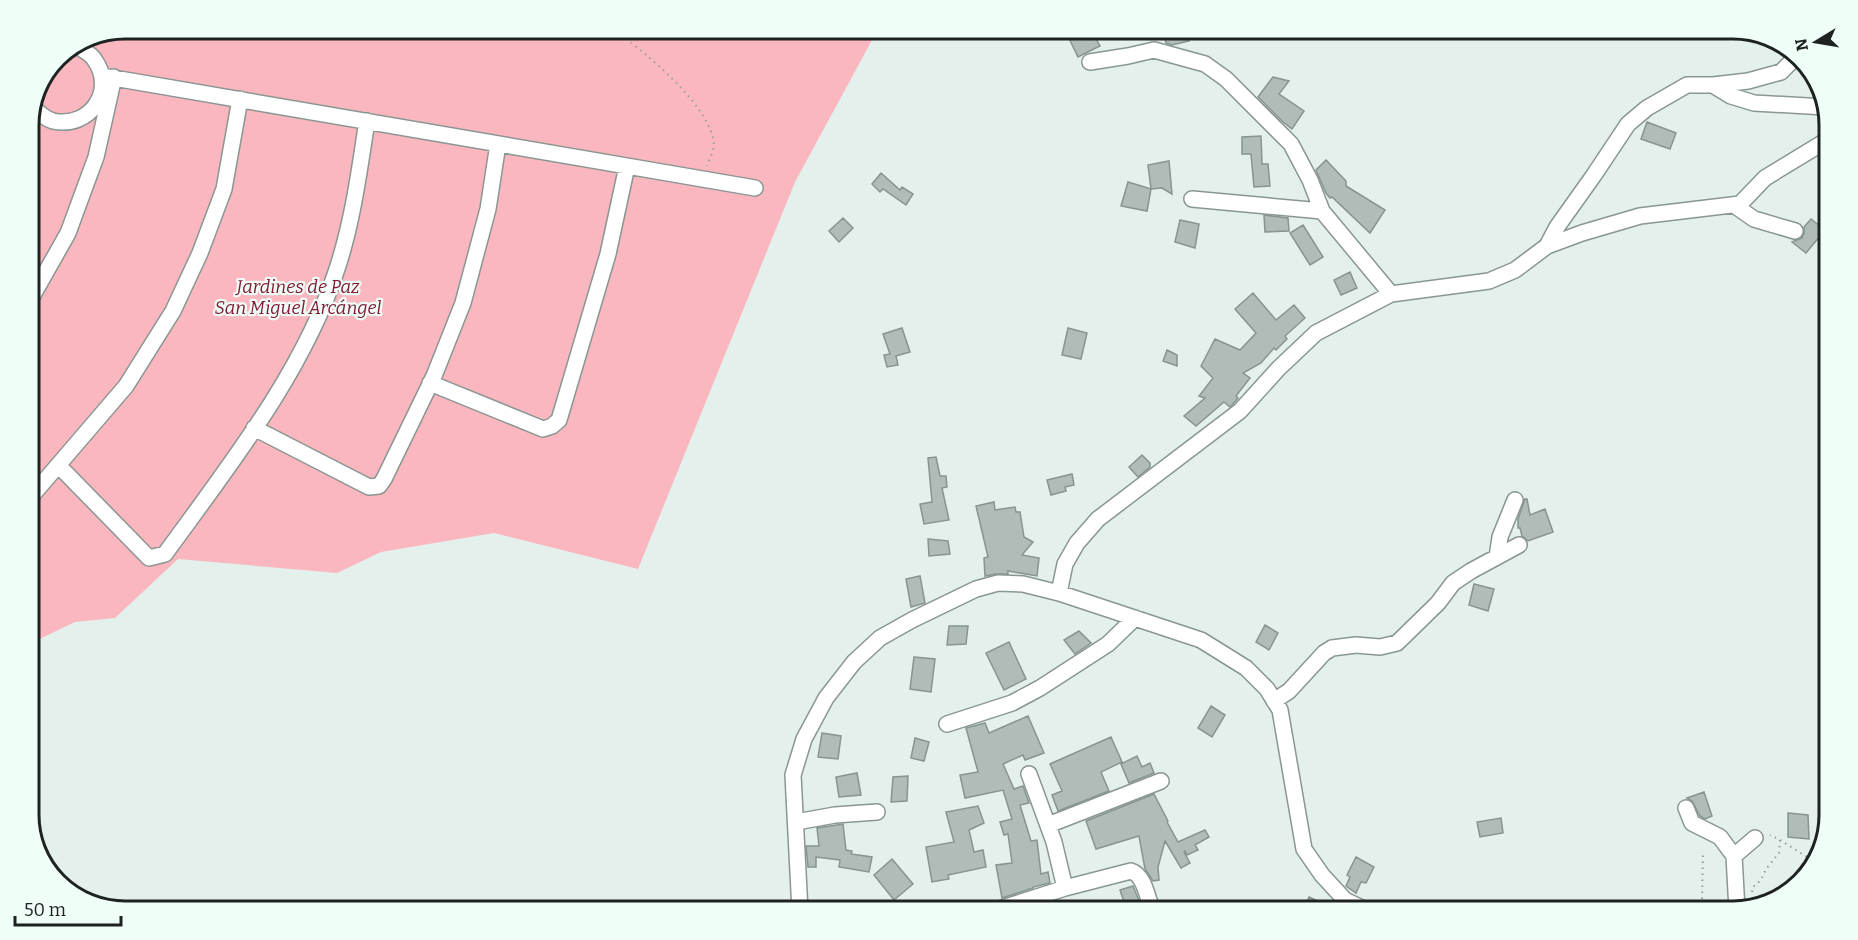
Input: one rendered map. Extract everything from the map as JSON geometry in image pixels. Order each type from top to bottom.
[{"type":"street","points":[[84,50],[93,57],[108,77],[755,188]]},
{"type":"street","points":[[1090,62],[1154,50],[1205,64],[1226,79],[1291,144],[1310,180],[1322,211],[1391,294]]},
{"type":"street","points":[[1546,246],[1557,226],[1628,124],[1647,108],[1687,85],[1748,81],[1781,72],[1786,67]]},
{"type":"street","points":[[40,112],[51,120],[71,122],[90,113],[101,96],[108,77]]},
{"type":"street","points":[[39,284],[68,233],[96,157],[108,77]]},
{"type":"street","points":[[1713,85],[1731,96],[1754,103],[1817,107]]},
{"type":"street","points":[[39,487],[126,386],[173,310],[200,253],[224,189],[240,99]]},
{"type":"street","points":[[58,465],[149,558],[165,554],[231,463],[281,388],[314,326],[337,271],[353,212],[367,121]]},
{"type":"street","points":[[254,428],[369,487],[379,486],[430,383],[463,303],[488,209],[498,144]]},
{"type":"street","points":[[1059,593],[1065,564],[1077,543],[1098,519],[1240,411],[1279,368],[1316,333],[1391,294],[1489,281],[1515,270],[1546,246],[1582,233],[1640,216],[1740,204],[1765,178],[1819,145]]},
{"type":"street","points":[[430,383],[543,429],[559,420],[608,254],[627,166]]},
{"type":"street","points":[[1192,199],[1322,211]]},
{"type":"street","points":[[1734,205],[1754,219],[1795,231]]},
{"type":"street","points":[[1497,557],[1500,537],[1515,500]]},
{"type":"street","points":[[1274,701],[1289,691],[1324,653],[1332,648],[1356,645],[1380,647],[1397,643],[1438,603],[1453,583],[1519,545]]},
{"type":"street","points":[[800,901],[793,775],[804,739],[826,698],[854,662],[880,638],[976,589],[998,583],[1023,584],[1059,593],[1201,640],[1246,668],[1267,689],[1280,710],[1304,849],[1341,901]]},
{"type":"street","points":[[947,724],[1012,703],[1040,688],[1108,644],[1135,618]]},
{"type":"street","points":[[1029,774],[1054,842],[1065,888]]},
{"type":"street","points":[[1048,825],[1161,781]]},
{"type":"street","points":[[1686,808],[1692,823],[1720,837],[1734,856],[1736,901]]},
{"type":"street","points":[[796,822],[835,815],[877,812]]},
{"type":"street","points":[[1734,856],[1755,838]]},
{"type":"street","points":[[1027,901],[1065,888],[1131,871],[1137,873],[1149,901]]},
{"type":"street","points":[[1042,896],[1044,901]]},
{"type":"path","points":[[626,39],[694,102],[709,126],[714,146],[699,179]]},
{"type":"path","points":[[1755,838],[1769,835],[1807,857]]},
{"type":"path","points":[[1751,897],[1753,887],[1761,880],[1766,869],[1779,853],[1780,840]]},
{"type":"path","points":[[1702,852],[1702,901]]},
{"type":"green space","name":"Jardines de Paz San Miguel Arcángel","points":[[125,39],[873,39],[795,182],[638,569],[494,533],[381,552],[337,573],[178,559],[115,618],[75,622],[39,639],[39,120],[42,103],[54,77],[64,64],[77,54],[108,41]]},
{"type":"building","points":[[1069,39],[1096,39],[1100,46],[1078,57]]},
{"type":"building","points":[[1165,39],[1189,39],[1189,41],[1172,45],[1166,43]]},
{"type":"building","points":[[1273,77],[1289,81],[1279,94],[1304,111],[1292,129],[1258,97]]},
{"type":"building","points":[[1647,122],[1676,133],[1670,149],[1641,139]]},
{"type":"building","points":[[1261,136],[1262,164],[1268,164],[1270,186],[1254,187],[1251,154],[1242,154],[1242,137]]},
{"type":"building","points":[[1326,160],[1346,181],[1346,186],[1385,210],[1370,233],[1326,193],[1316,170]]},
{"type":"building","points":[[1169,161],[1172,194],[1162,188],[1151,189],[1148,165]]},
{"type":"building","points":[[881,173],[900,190],[902,187],[913,194],[906,205],[883,189],[880,192],[872,184]]},
{"type":"building","points":[[1128,182],[1151,189],[1147,211],[1121,206]]},
{"type":"building","points":[[1264,215],[1288,218],[1289,231],[1265,232]]},
{"type":"building","points":[[843,218],[853,228],[839,242],[829,231]]},
{"type":"building","points":[[1811,219],[1819,225],[1819,237],[1806,253],[1792,242],[1802,238],[1804,227]]},
{"type":"building","points":[[1180,220],[1199,224],[1195,248],[1175,242]]},
{"type":"building","points":[[1303,225],[1323,257],[1310,265],[1290,233]]},
{"type":"building","points":[[1350,272],[1357,288],[1341,295],[1334,280]]},
{"type":"building","points":[[1253,293],[1276,320],[1294,305],[1305,318],[1285,336],[1287,339],[1276,350],[1274,348],[1261,363],[1243,373],[1250,378],[1230,407],[1224,402],[1196,426],[1184,416],[1205,398],[1199,396],[1213,378],[1201,366],[1215,339],[1240,350],[1256,333],[1235,309]]},
{"type":"building","points":[[902,328],[910,352],[896,356],[898,365],[887,367],[884,355],[890,354],[883,334]]},
{"type":"building","points":[[1068,328],[1087,333],[1081,359],[1062,355]]},
{"type":"building","points":[[1167,350],[1177,355],[1177,366],[1163,361]]},
{"type":"building","points":[[1142,455],[1150,463],[1150,467],[1138,477],[1129,467]]},
{"type":"building","points":[[936,457],[940,476],[946,476],[947,487],[942,488],[949,520],[924,524],[920,504],[932,502],[928,458]]},
{"type":"building","points":[[1072,474],[1074,485],[1065,487],[1066,491],[1051,495],[1047,480]]},
{"type":"building","points":[[1525,499],[1527,499],[1530,515],[1545,509],[1553,532],[1528,541],[1522,536],[1518,528],[1518,519]]},
{"type":"building","points":[[994,502],[995,510],[1015,507],[1016,512],[1020,512],[1024,537],[1033,542],[1022,555],[1039,558],[1037,576],[1008,571],[1008,574],[985,576],[984,558],[988,557],[976,506]]},
{"type":"building","points":[[928,539],[948,541],[950,554],[929,556]]},
{"type":"building","points":[[920,576],[925,603],[911,607],[906,579]]},
{"type":"building","points":[[1474,584],[1494,589],[1488,611],[1469,605]]},
{"type":"building","points":[[1265,625],[1278,633],[1269,650],[1256,642]]},
{"type":"building","points":[[949,626],[968,626],[966,644],[947,645]]},
{"type":"building","points":[[1079,631],[1091,643],[1075,654],[1064,640]]},
{"type":"building","points":[[1009,642],[1026,679],[1004,690],[986,653]]},
{"type":"building","points":[[914,657],[935,659],[931,692],[910,689]]},
{"type":"building","points":[[1211,706],[1225,715],[1212,737],[1198,728]]},
{"type":"building","points":[[1028,716],[1044,753],[1025,760],[1023,755],[1003,764],[1014,789],[1023,786],[1029,803],[1020,805],[1031,841],[1037,840],[1041,874],[1048,872],[1050,883],[1002,898],[996,865],[1012,863],[1008,834],[1004,835],[1000,822],[1012,819],[1003,790],[965,798],[960,775],[978,772],[966,728],[985,723],[989,733]]},
{"type":"building","points":[[822,733],[841,736],[838,759],[818,757]]},
{"type":"building","points":[[1111,737],[1122,762],[1101,772],[1109,791],[1058,811],[1052,795],[1062,791],[1050,764]]},
{"type":"building","points":[[915,738],[929,742],[924,761],[911,758]]},
{"type":"building","points":[[1137,756],[1142,767],[1150,763],[1154,773],[1129,783],[1121,764]]},
{"type":"building","points":[[857,773],[861,795],[839,797],[836,777]]},
{"type":"building","points":[[908,776],[907,801],[891,802],[893,777]]},
{"type":"building","points":[[1704,792],[1712,816],[1705,819],[1700,816],[1692,801],[1687,798]]},
{"type":"building","points":[[1154,794],[1178,842],[1205,830],[1209,837],[1195,845],[1198,850],[1187,855],[1184,852],[1190,863],[1181,868],[1165,841],[1158,867],[1159,880],[1153,881],[1145,869],[1139,836],[1096,849],[1086,821]]},
{"type":"building","points":[[978,806],[984,823],[969,830],[974,852],[983,850],[986,867],[948,875],[949,879],[932,882],[926,847],[954,842],[946,812]]},
{"type":"building","points":[[1788,813],[1808,815],[1809,839],[1788,837]]},
{"type":"building","points":[[1501,818],[1503,833],[1480,837],[1477,822]]},
{"type":"building","points":[[843,824],[846,850],[852,851],[851,854],[872,857],[869,872],[839,867],[840,860],[816,857],[816,867],[808,867],[806,846],[819,846],[817,828]]},
{"type":"building","points":[[1356,857],[1374,867],[1366,883],[1361,882],[1356,893],[1346,886],[1350,877],[1347,875]]},
{"type":"building","points":[[892,859],[913,884],[894,900],[874,875]]},
{"type":"building","points":[[1133,886],[1139,901],[1124,901],[1120,890]]}]
